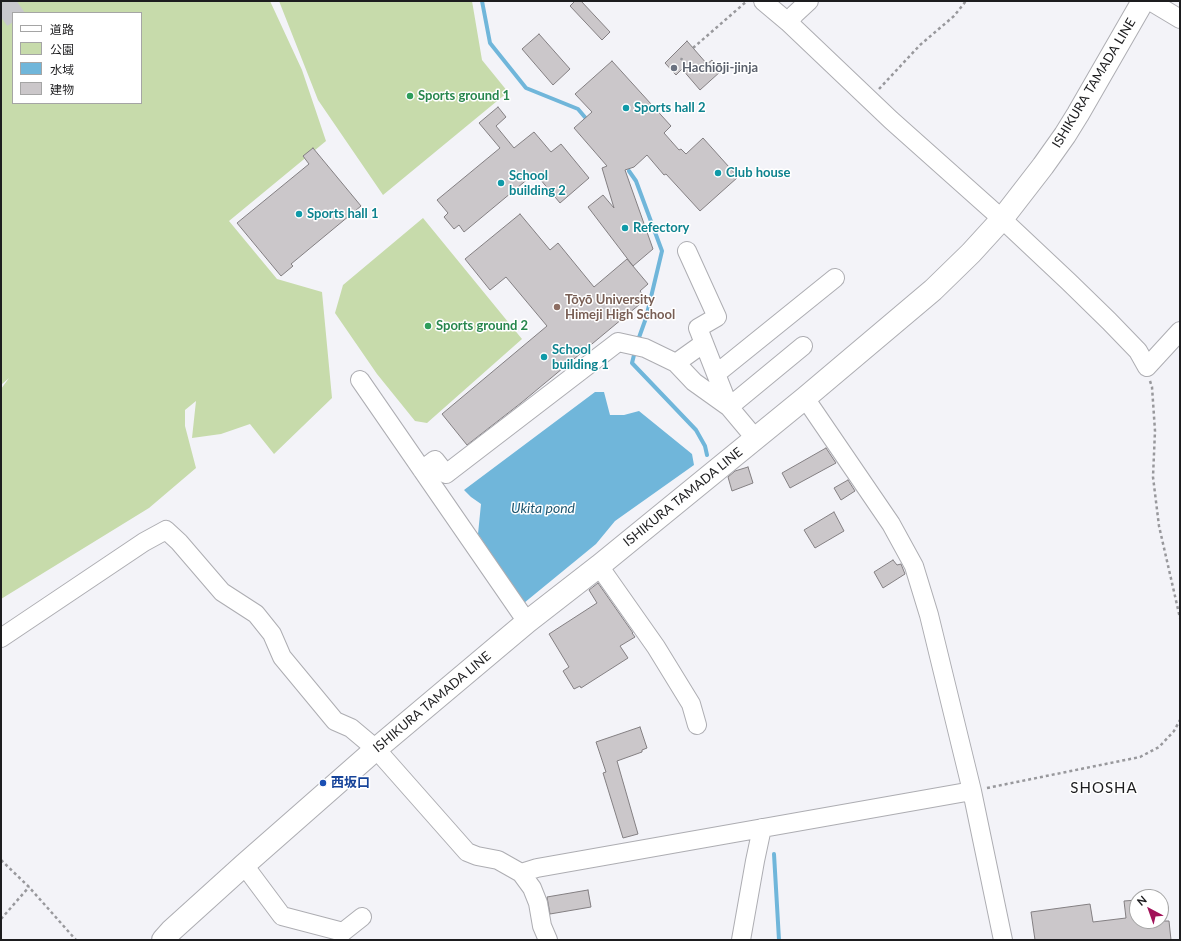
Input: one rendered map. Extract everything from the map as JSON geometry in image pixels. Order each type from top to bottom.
[{"type":"main road","name":"ISHIKURA TAMADA LINE","points":[[163,940],[244,865],[376,749],[527,622],[599,566],[805,398],[933,290],[971,253],[1002,219],[1043,166],[1072,125],[1143,1]]},
{"type":"street","points":[[762,1],[788,22],[891,120],[1002,219],[1109,320],[1138,351],[1147,367],[1180,331]]},
{"type":"street","points":[[788,22],[809,1]]},
{"type":"street","points":[[1150,1],[1180,19]]},
{"type":"street","points":[[687,251],[717,317],[698,328],[730,407],[755,438]]},
{"type":"street","points":[[716,374],[834,278]]},
{"type":"street","points":[[422,470],[435,460],[446,474],[618,342],[645,348],[676,363],[694,382],[730,407]]},
{"type":"street","points":[[676,363],[704,343]]},
{"type":"street","points":[[730,407],[804,346]]},
{"type":"street","points":[[360,380],[527,622]]},
{"type":"street","points":[[805,398],[891,524],[914,566],[928,615],[972,791],[1003,940]]},
{"type":"street","points":[[1,638],[144,542],[166,530],[179,542],[222,592],[256,614],[272,634],[282,657],[335,721],[351,728],[376,749],[467,852],[477,856],[498,860],[521,873],[532,888],[538,903],[542,926],[548,940]]},
{"type":"street","points":[[599,566],[656,647],[691,704],[697,725]]},
{"type":"street","points":[[521,873],[537,868],[972,791]]},
{"type":"street","points":[[741,940],[762,828]]},
{"type":"street","points":[[244,865],[282,916],[343,932],[362,917]]},
{"type":"path","points":[[694,48],[747,1]]},
{"type":"path","points":[[869,99],[920,45],[954,16],[966,1]]},
{"type":"path","points":[[1147,367],[1152,387],[1155,431],[1153,477],[1159,526],[1180,618]]},
{"type":"path","points":[[972,791],[1140,757],[1159,746],[1174,731],[1180,720]]},
{"type":"path","points":[[1,860],[29,887],[76,940]]},
{"type":"path","points":[[1,919],[29,887]]},
{"type":"green space","points":[[1,1],[270,1],[302,70],[326,141],[229,221],[277,279],[322,292],[332,398],[274,454],[250,424],[221,434],[192,438],[196,401],[185,410],[185,426],[196,468],[149,508],[1,599],[1,389],[9,378],[1,385]]},
{"type":"green space","name":"Sports ground 1","points":[[279,1],[472,1],[482,60],[508,92],[383,195],[318,100]]},
{"type":"green space","name":"Sports ground 2","points":[[423,218],[522,339],[427,423],[415,421],[377,374],[335,313],[343,285]]},
{"type":"water","name":"Ukita pond","points":[[595,392],[604,392],[610,415],[624,415],[639,411],[692,454],[694,465],[615,521],[596,544],[524,603],[478,534],[481,504],[464,490]]},
{"type":"building","points":[[575,1],[581,1],[610,32],[602,40],[570,6]]},
{"type":"building","points":[[539,34],[570,69],[553,85],[522,49]]},
{"type":"building","points":[[687,41],[707,64],[712,60],[721,71],[700,90],[682,69],[676,75],[665,63]]},
{"type":"building","points":[[612,61],[671,126],[664,133],[679,150],[681,149],[686,154],[703,138],[738,177],[700,211],[666,174],[664,175],[647,155],[634,167],[625,170],[653,249],[633,266],[588,207],[603,195],[614,208],[602,168],[607,166],[574,128],[592,112],[575,94]]},
{"type":"building","points":[[498,107],[506,117],[496,126],[514,148],[534,132],[551,152],[561,144],[589,178],[560,203],[535,173],[464,232],[459,225],[454,229],[444,217],[448,213],[437,200],[500,148],[479,123]]},
{"type":"building","name":"Sports hall 1","points":[[313,148],[361,206],[291,264],[293,266],[281,276],[237,223],[309,164],[303,156]]},
{"type":"building","points":[[520,214],[550,250],[558,243],[594,287],[627,259],[648,284],[640,291],[646,299],[521,403],[467,445],[442,414],[547,326],[506,277],[490,290],[465,259]]},
{"type":"building","points":[[826,448],[836,463],[790,488],[782,473]]},
{"type":"building","points":[[748,467],[753,483],[732,491],[728,477],[735,471]]},
{"type":"building","points":[[848,480],[855,491],[841,500],[834,488]]},
{"type":"building","points":[[834,512],[844,531],[815,548],[804,530]]},
{"type":"building","points":[[893,560],[897,565],[901,564],[905,574],[883,588],[874,572]]},
{"type":"building","points":[[598,583],[635,637],[620,646],[628,658],[581,688],[580,686],[574,689],[563,671],[569,667],[549,634],[597,603],[589,590]]},
{"type":"building","points":[[640,727],[647,748],[642,750],[642,752],[617,761],[638,834],[623,838],[603,773],[606,772],[596,742]]},
{"type":"building","points":[[588,890],[591,907],[550,914],[547,897]]},
{"type":"building","points":[[1124,901],[1129,901],[1129,929],[1169,929],[1169,921],[1171,940],[1035,940],[1031,912],[1090,904],[1093,922],[1126,918]]},
{"type":"waterway","points":[[482,1],[490,43],[526,88],[578,109],[589,122]]},
{"type":"waterway","points":[[629,171],[636,181],[662,251],[646,318],[637,343]]},
{"type":"waterway","points":[[635,351],[632,363],[696,430],[705,446],[707,455]]},
{"type":"waterway","points":[[774,854],[779,940]]},
{"type":"tunnel","points":[[1,17],[24,1]]},
{"type":"place","name":"Hachiōji-jinja","points":[[674,68]]},
{"type":"place","name":"Sports ground 1","points":[[410,96]]},
{"type":"place","name":"Sports hall 2","points":[[626,108]]},
{"type":"place","name":"Club house","points":[[718,173]]},
{"type":"place","name":"School building 2","points":[[501,183]]},
{"type":"place","name":"Sports hall 1","points":[[299,214]]},
{"type":"place","name":"Refectory","points":[[625,228]]},
{"type":"place","name":"Tōyō University Himeji High School","points":[[557,307]]},
{"type":"place","name":"Sports ground 2","points":[[428,326]]},
{"type":"place","name":"School building 1","points":[[544,357]]},
{"type":"place","name":"西坂口","points":[[323,783]]},
{"type":"district","name":"SHOSHA","points":[[1104,788]]}]
